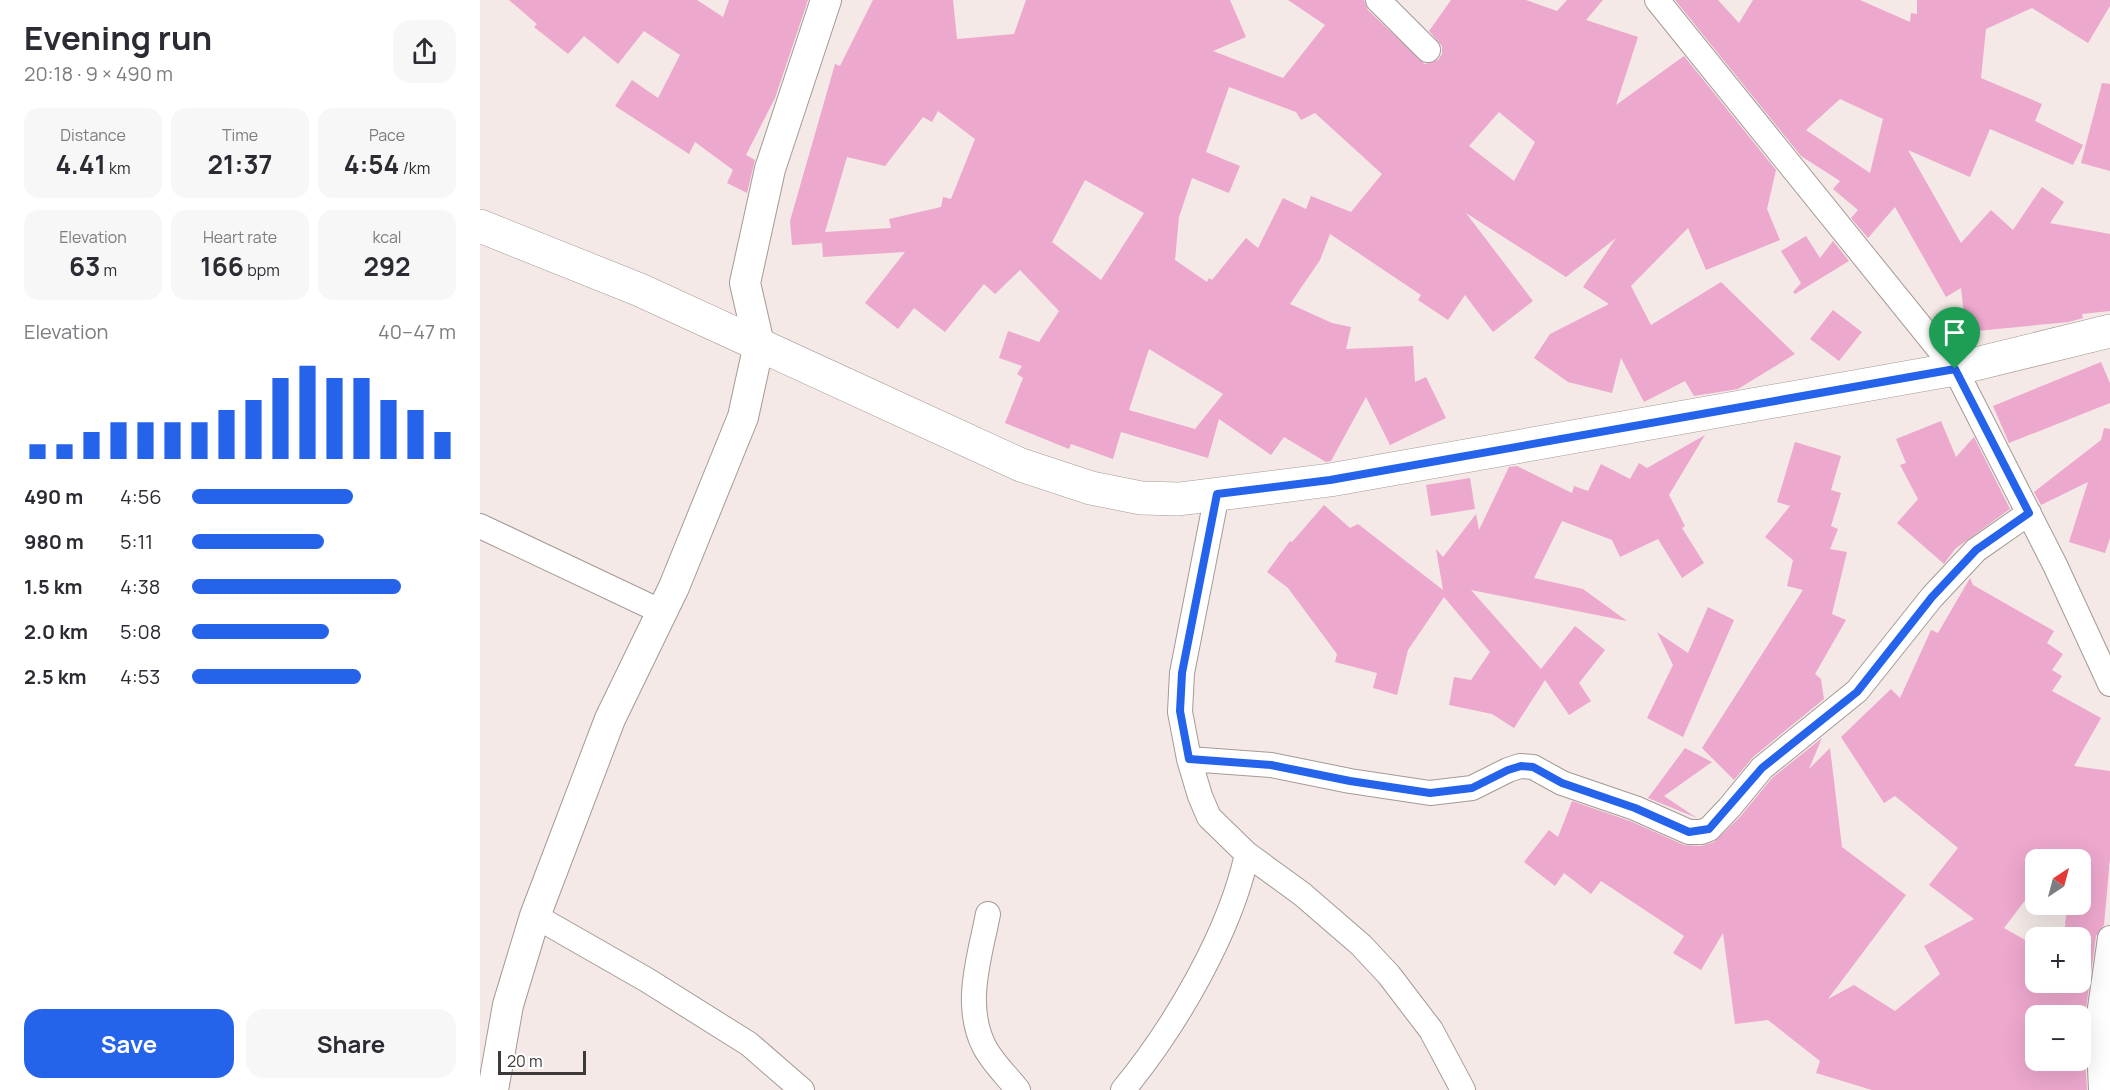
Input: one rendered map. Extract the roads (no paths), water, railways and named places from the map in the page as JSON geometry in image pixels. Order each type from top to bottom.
[{"type":"main road","points":[[480,226],[640,290],[1021,465],[1091,488],[1141,498],[1179,499],[1330,480],[1955,369],[2110,331]]},
{"type":"street","points":[[493,1090],[508,1005],[535,916],[610,718],[662,612],[743,417],[759,344],[745,283],[770,169],[826,0]]},
{"type":"street","points":[[1378,0],[1428,50]]},
{"type":"street","points":[[1657,0],[1955,369],[2029,513],[2110,684]]},
{"type":"street","points":[[1217,494],[1182,673],[1180,711],[1189,759],[1209,817],[1247,854],[1311,901],[1361,945],[1389,975],[1431,1030],[1463,1090]]},
{"type":"street","points":[[1189,759],[1271,765],[1350,781],[1430,793],[1472,788],[1508,770],[1521,766],[1533,767],[1562,783],[1635,808],[1689,832],[1701,832],[1709,829],[1762,768],[1857,692],[1932,597],[1976,550],[2029,513]]},
{"type":"street","points":[[480,526],[662,612]]},
{"type":"street","points":[[1123,1090],[1144,1064],[1207,961],[1240,885],[1247,854]]},
{"type":"street","points":[[988,914],[973,992],[974,1011],[984,1045],[1018,1090]]},
{"type":"street","points":[[535,916],[646,980],[749,1044],[802,1090]]},
{"type":"street","points":[[2101,1090],[2098,1022],[2110,938]]}]
